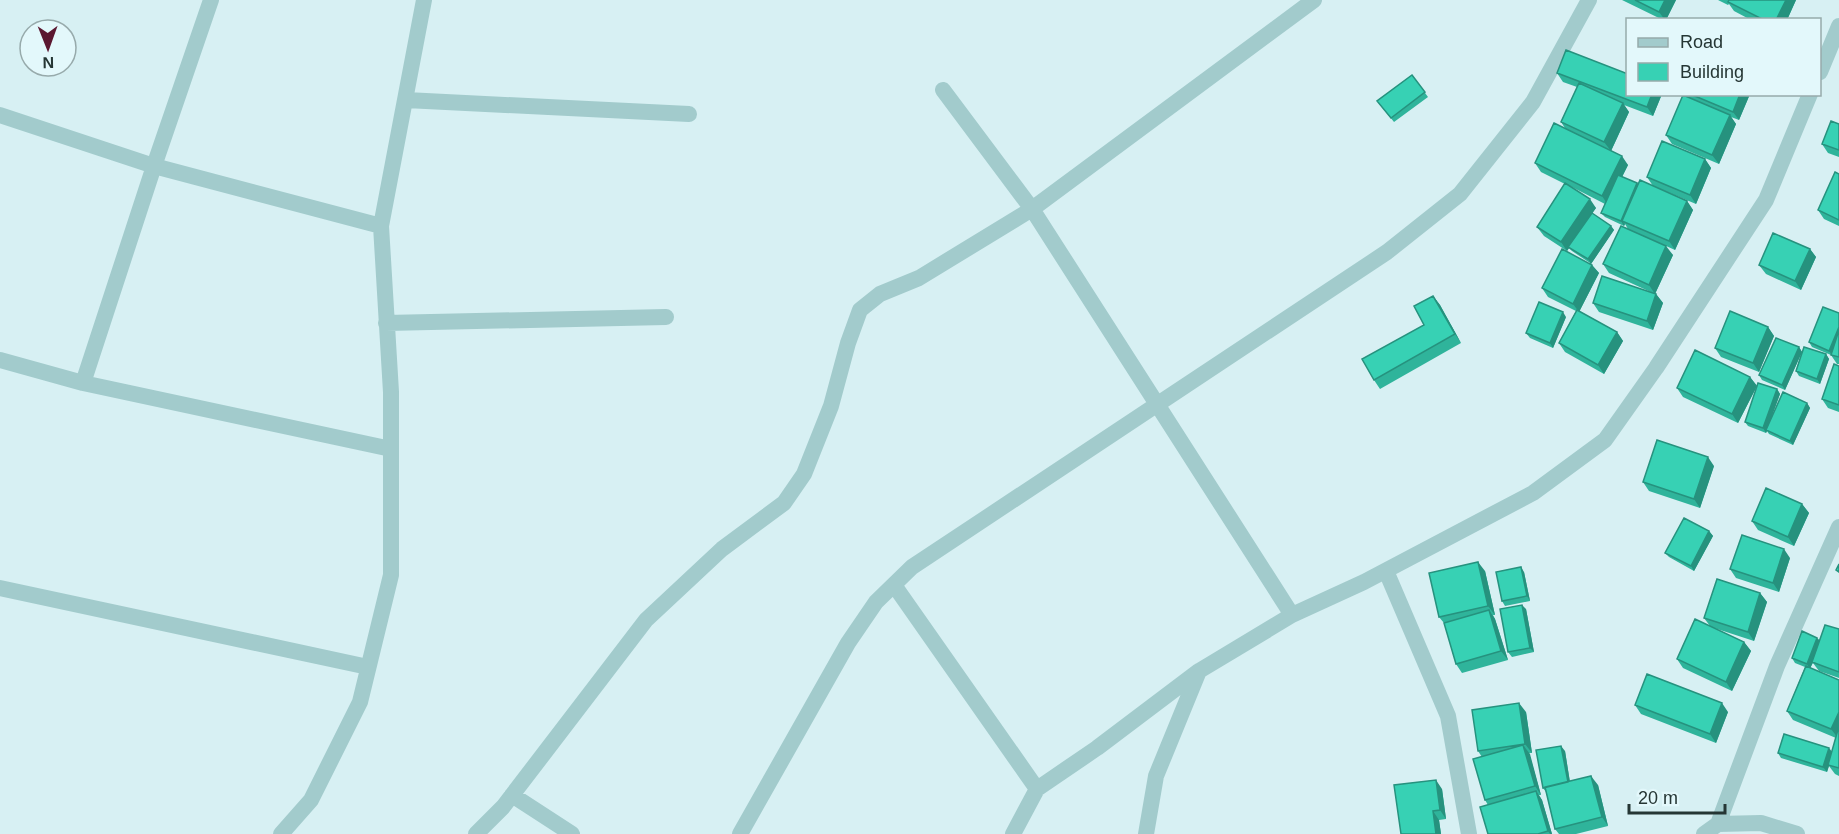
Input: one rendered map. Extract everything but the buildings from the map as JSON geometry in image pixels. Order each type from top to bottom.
[{"type":"street","points":[[83,383],[211,0]]},
{"type":"street","points":[[476,834],[512,795],[646,620],[722,549],[784,503],[804,474],[831,406],[848,343],[860,310],[880,294],[920,278],[1032,209],[1314,0]]},
{"type":"street","points":[[740,834],[848,643],[876,602],[912,567],[1387,252],[1460,194],[1533,102],[1589,0]]},
{"type":"street","points":[[281,834],[311,800],[360,702],[391,575],[391,392],[381,226],[406,100],[420,1]]},
{"type":"street","points":[[1821,70],[1839,26]]},
{"type":"street","points":[[943,90],[1032,209],[1292,615]]},
{"type":"street","points":[[1013,834],[1037,789],[1097,748],[1199,670],[1292,615],[1386,571],[1533,494],[1605,440],[1656,368],[1766,200],[1809,96]]},
{"type":"street","points":[[406,100],[689,114]]},
{"type":"street","points":[[0,115],[154,166],[381,226]]},
{"type":"street","points":[[386,323],[666,317]]},
{"type":"street","points":[[0,360],[83,383],[391,449]]},
{"type":"street","points":[[1704,834],[1718,824],[1777,666],[1839,527]]},
{"type":"street","points":[[1386,571],[1448,716],[1469,834]]},
{"type":"street","points":[[894,585],[1037,789]]},
{"type":"street","points":[[0,588],[368,667]]},
{"type":"street","points":[[1146,834],[1156,776],[1199,670]]},
{"type":"street","points":[[512,795],[572,834]]},
{"type":"street","points":[[1718,824],[1761,823],[1797,834]]}]
